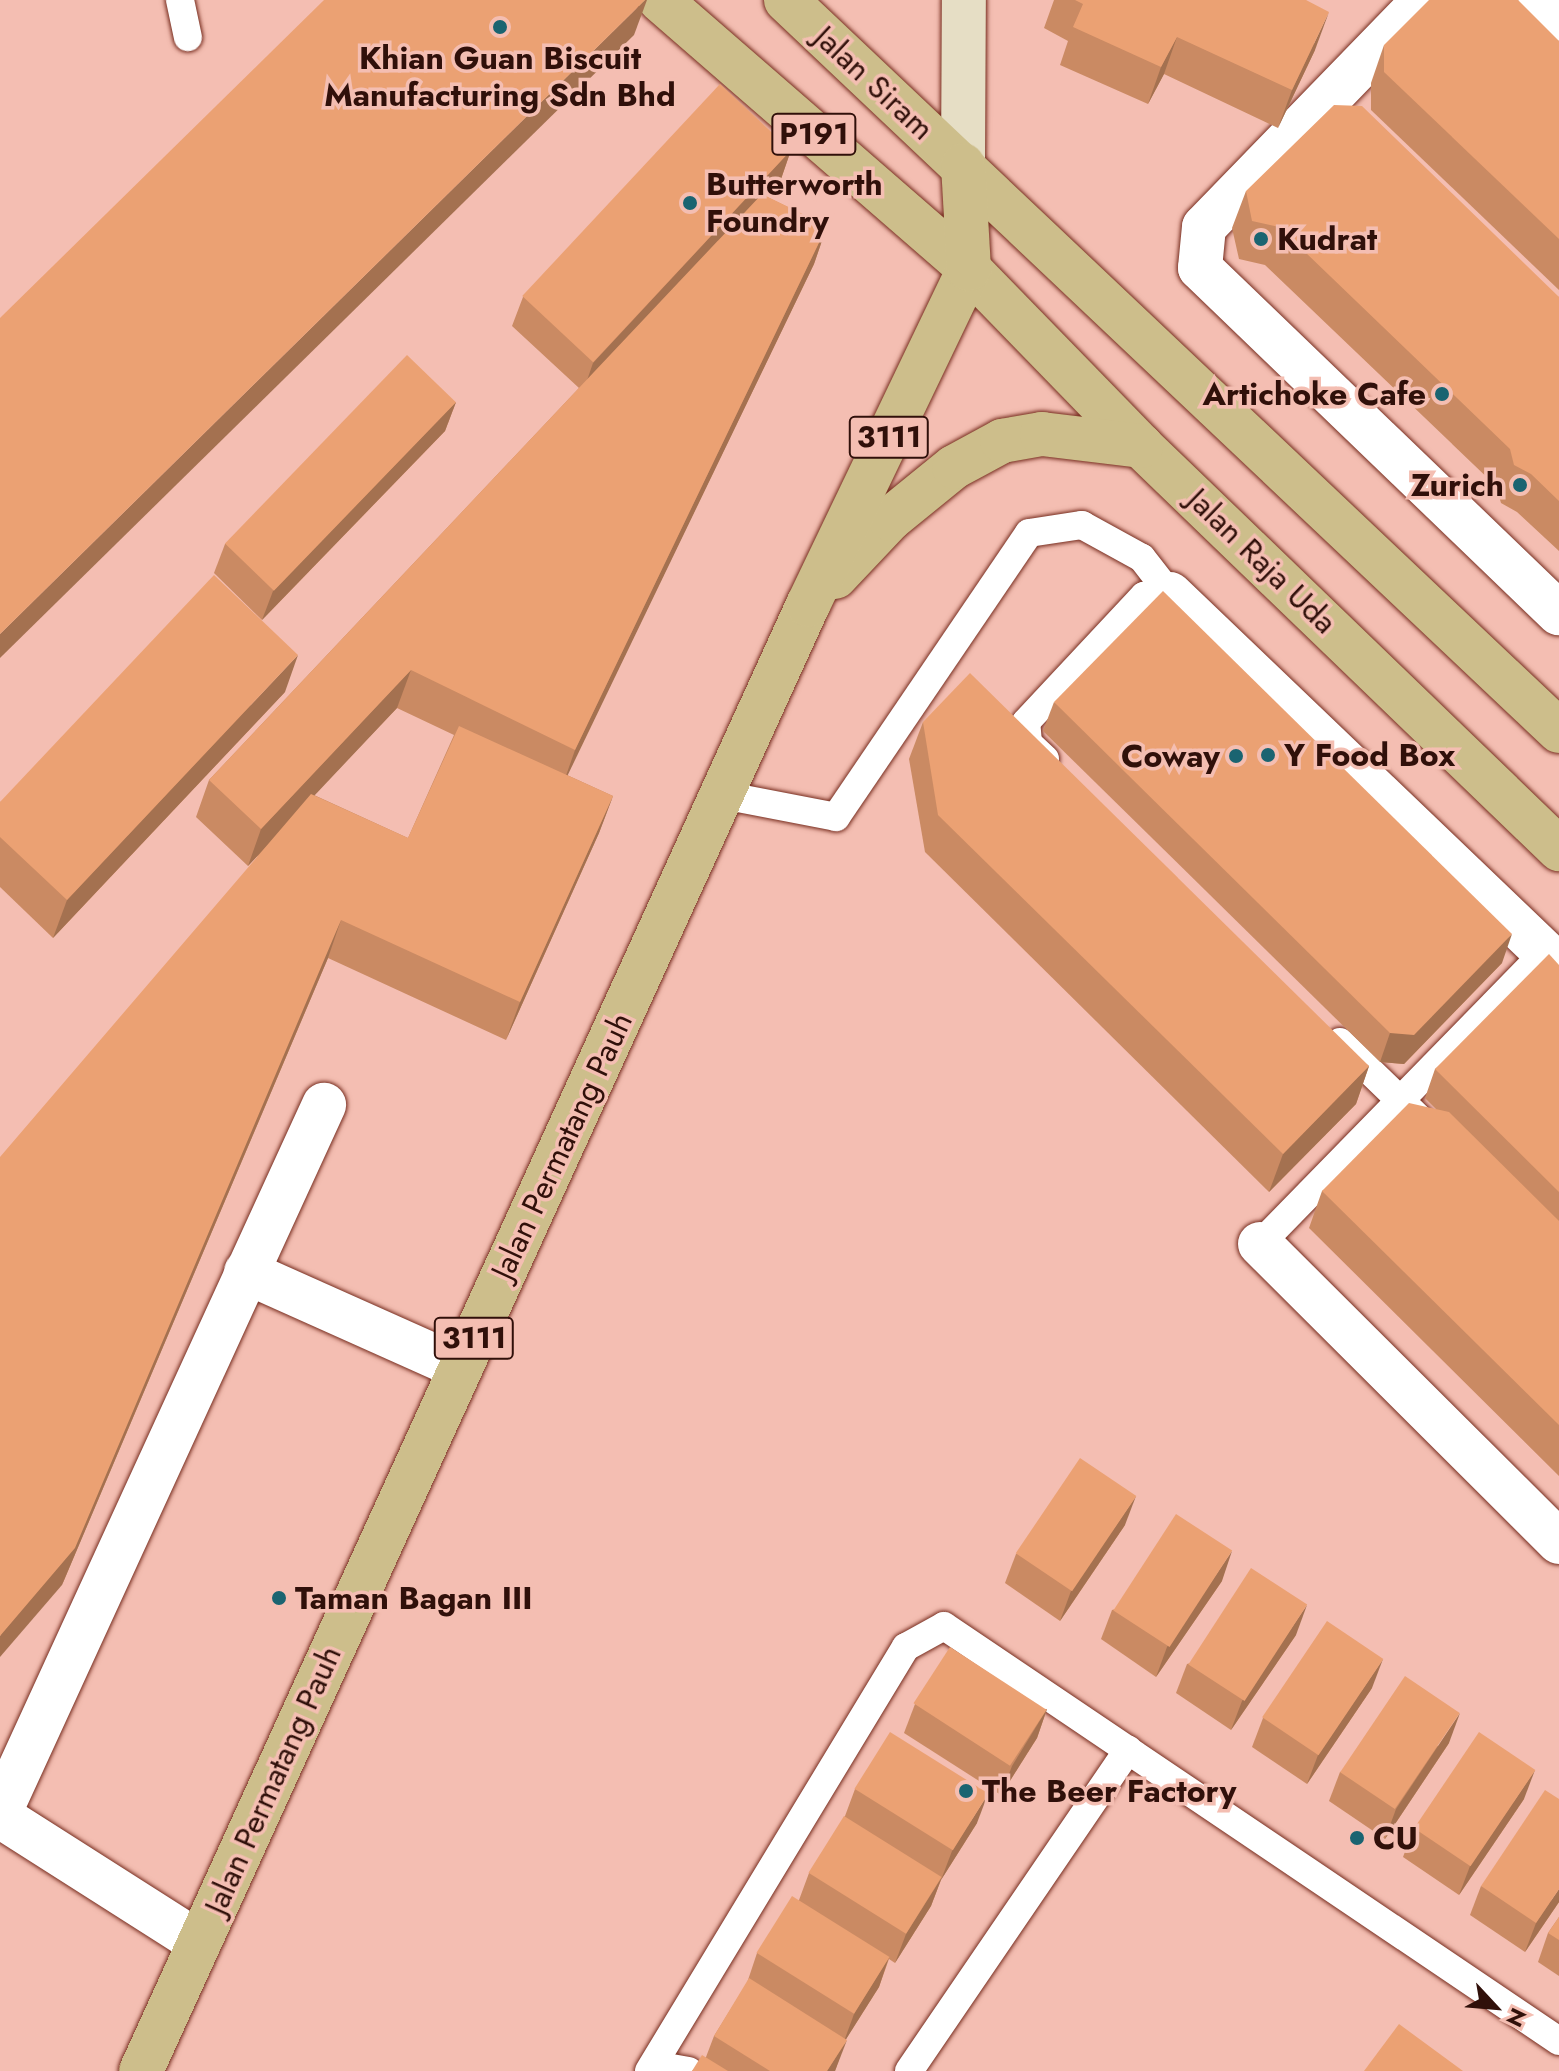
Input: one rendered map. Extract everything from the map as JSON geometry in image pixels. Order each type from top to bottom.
[{"type":"main road","name":"P191","points":[[660,0],[969,269]]},
{"type":"main road","name":"Jalan Siram","points":[[786,0],[963,165]]},
{"type":"main road","name":"3111","points":[[963,165],[969,269]]},
{"type":"main road","points":[[963,165],[1559,731]]},
{"type":"main road","name":"Jalan Raja Uda","points":[[969,269],[1141,446],[1559,849]]},
{"type":"main road","name":"Jalan Permatang Pauh","points":[[141,2071],[808,605],[969,269]]},
{"type":"main road","points":[[808,605],[890,519],[954,467],[1002,441],[1042,434],[1141,446]]},
{"type":"street","points":[[963,165],[964,0]]},
{"type":"street","points":[[1424,0],[1347,102],[1204,227],[1200,268],[1559,613]]},
{"type":"street","points":[[1540,0],[1559,19]]},
{"type":"street","points":[[1170,594],[1552,959]]},
{"type":"street","points":[[199,1943],[0,1814],[324,1105]]},
{"type":"street","points":[[1260,1244],[1559,1542]]},
{"type":"street","points":[[246,1272],[461,1368]]},
{"type":"lane","points":[[180,0],[188,37]]},
{"type":"lane","points":[[722,795],[836,817],[1029,533],[1082,525],[1142,558],[1170,594]]},
{"type":"lane","points":[[1062,775],[1028,743],[1026,722],[1144,596],[1170,594]]},
{"type":"lane","points":[[1260,1244],[1400,1100],[1552,959]]},
{"type":"lane","points":[[1321,1024],[1453,1153]]},
{"type":"lane","points":[[650,2071],[906,1647],[944,1626],[1559,2041]]},
{"type":"lane","points":[[909,2071],[1128,1750]]},
{"type":"lane","points":[[650,2071],[666,2067],[689,2071]]},
{"type":"building","points":[[324,0],[645,0],[0,634],[0,318]]},
{"type":"building","points":[[1075,0],[1306,0],[1329,12],[1292,90],[1177,37],[1161,67],[1073,27],[1083,4]]},
{"type":"building","points":[[1429,0],[1518,0],[1559,41],[1559,239],[1384,72],[1384,45]]},
{"type":"building","points":[[720,84],[791,150],[593,362],[522,296]]},
{"type":"building","points":[[1334,105],[1362,106],[1559,297],[1559,501],[1531,474],[1514,465],[1510,449],[1279,227],[1252,221],[1246,191]]},
{"type":"building","points":[[762,194],[827,226],[575,750],[411,670],[261,829],[209,780]]},
{"type":"building","points":[[407,355],[456,402],[274,591],[225,543]]},
{"type":"building","points":[[214,575],[298,655],[67,900],[0,837],[0,802]]},
{"type":"building","points":[[1163,591],[1512,934],[1414,1035],[1390,1033],[1054,702]]},
{"type":"building","points":[[970,673],[1369,1066],[1283,1154],[938,815],[923,722]]},
{"type":"building","points":[[459,726],[613,796],[520,1002],[341,920],[75,1548],[0,1636],[0,1157],[311,794],[408,838]]},
{"type":"building","points":[[1549,954],[1559,965],[1559,1192],[1435,1069]]},
{"type":"building","points":[[1409,1103],[1449,1112],[1559,1221],[1559,1425],[1322,1191]]},
{"type":"building","points":[[1080,1458],[1136,1496],[1072,1591],[1016,1553]]},
{"type":"building","points":[[1176,1514],[1232,1550],[1170,1647],[1113,1610]]},
{"type":"building","points":[[1251,1568],[1307,1604],[1245,1701],[1188,1664]]},
{"type":"building","points":[[1327,1621],[1383,1659],[1319,1755],[1262,1717]]},
{"type":"building","points":[[950,1647],[1046,1710],[1010,1766],[914,1703]]},
{"type":"building","points":[[1405,1676],[1460,1713],[1395,1809],[1340,1772]]},
{"type":"building","points":[[890,1732],[988,1793],[953,1850],[854,1789]]},
{"type":"building","points":[[1479,1732],[1535,1770],[1471,1866],[1414,1828]]},
{"type":"building","points":[[1545,1790],[1559,1799],[1559,1889],[1536,1923],[1481,1886]]},
{"type":"building","points":[[844,1816],[942,1877],[906,1934],[808,1873]]},
{"type":"building","points":[[792,1896],[890,1957],[854,2014],[756,1953]]},
{"type":"building","points":[[1559,1917],[1559,1940],[1548,1933]]},
{"type":"building","points":[[749,1978],[847,2040],[827,2071],[770,2071],[714,2036]]},
{"type":"building","points":[[1399,2024],[1463,2071],[1364,2071]]},
{"type":"building","points":[[702,2055],[728,2071],[692,2071]]},
{"type":"place","name":"Khian Guan Biscuit Manufacturing Sdn Bhd","points":[[500,27]]},
{"type":"place","name":"Butterworth Foundry","points":[[690,203]]},
{"type":"place","name":"Kudrat","points":[[1261,239]]},
{"type":"place","name":"Artichoke Cafe","points":[[1442,394]]},
{"type":"place","name":"Zurich","points":[[1520,485]]},
{"type":"place","name":"Y Food Box","points":[[1268,755]]},
{"type":"place","name":"Coway","points":[[1236,756]]},
{"type":"place","name":"Taman Bagan III","points":[[279,1598]]},
{"type":"place","name":"The Beer Factory","points":[[966,1791]]},
{"type":"place","name":"CU","points":[[1357,1838]]}]
